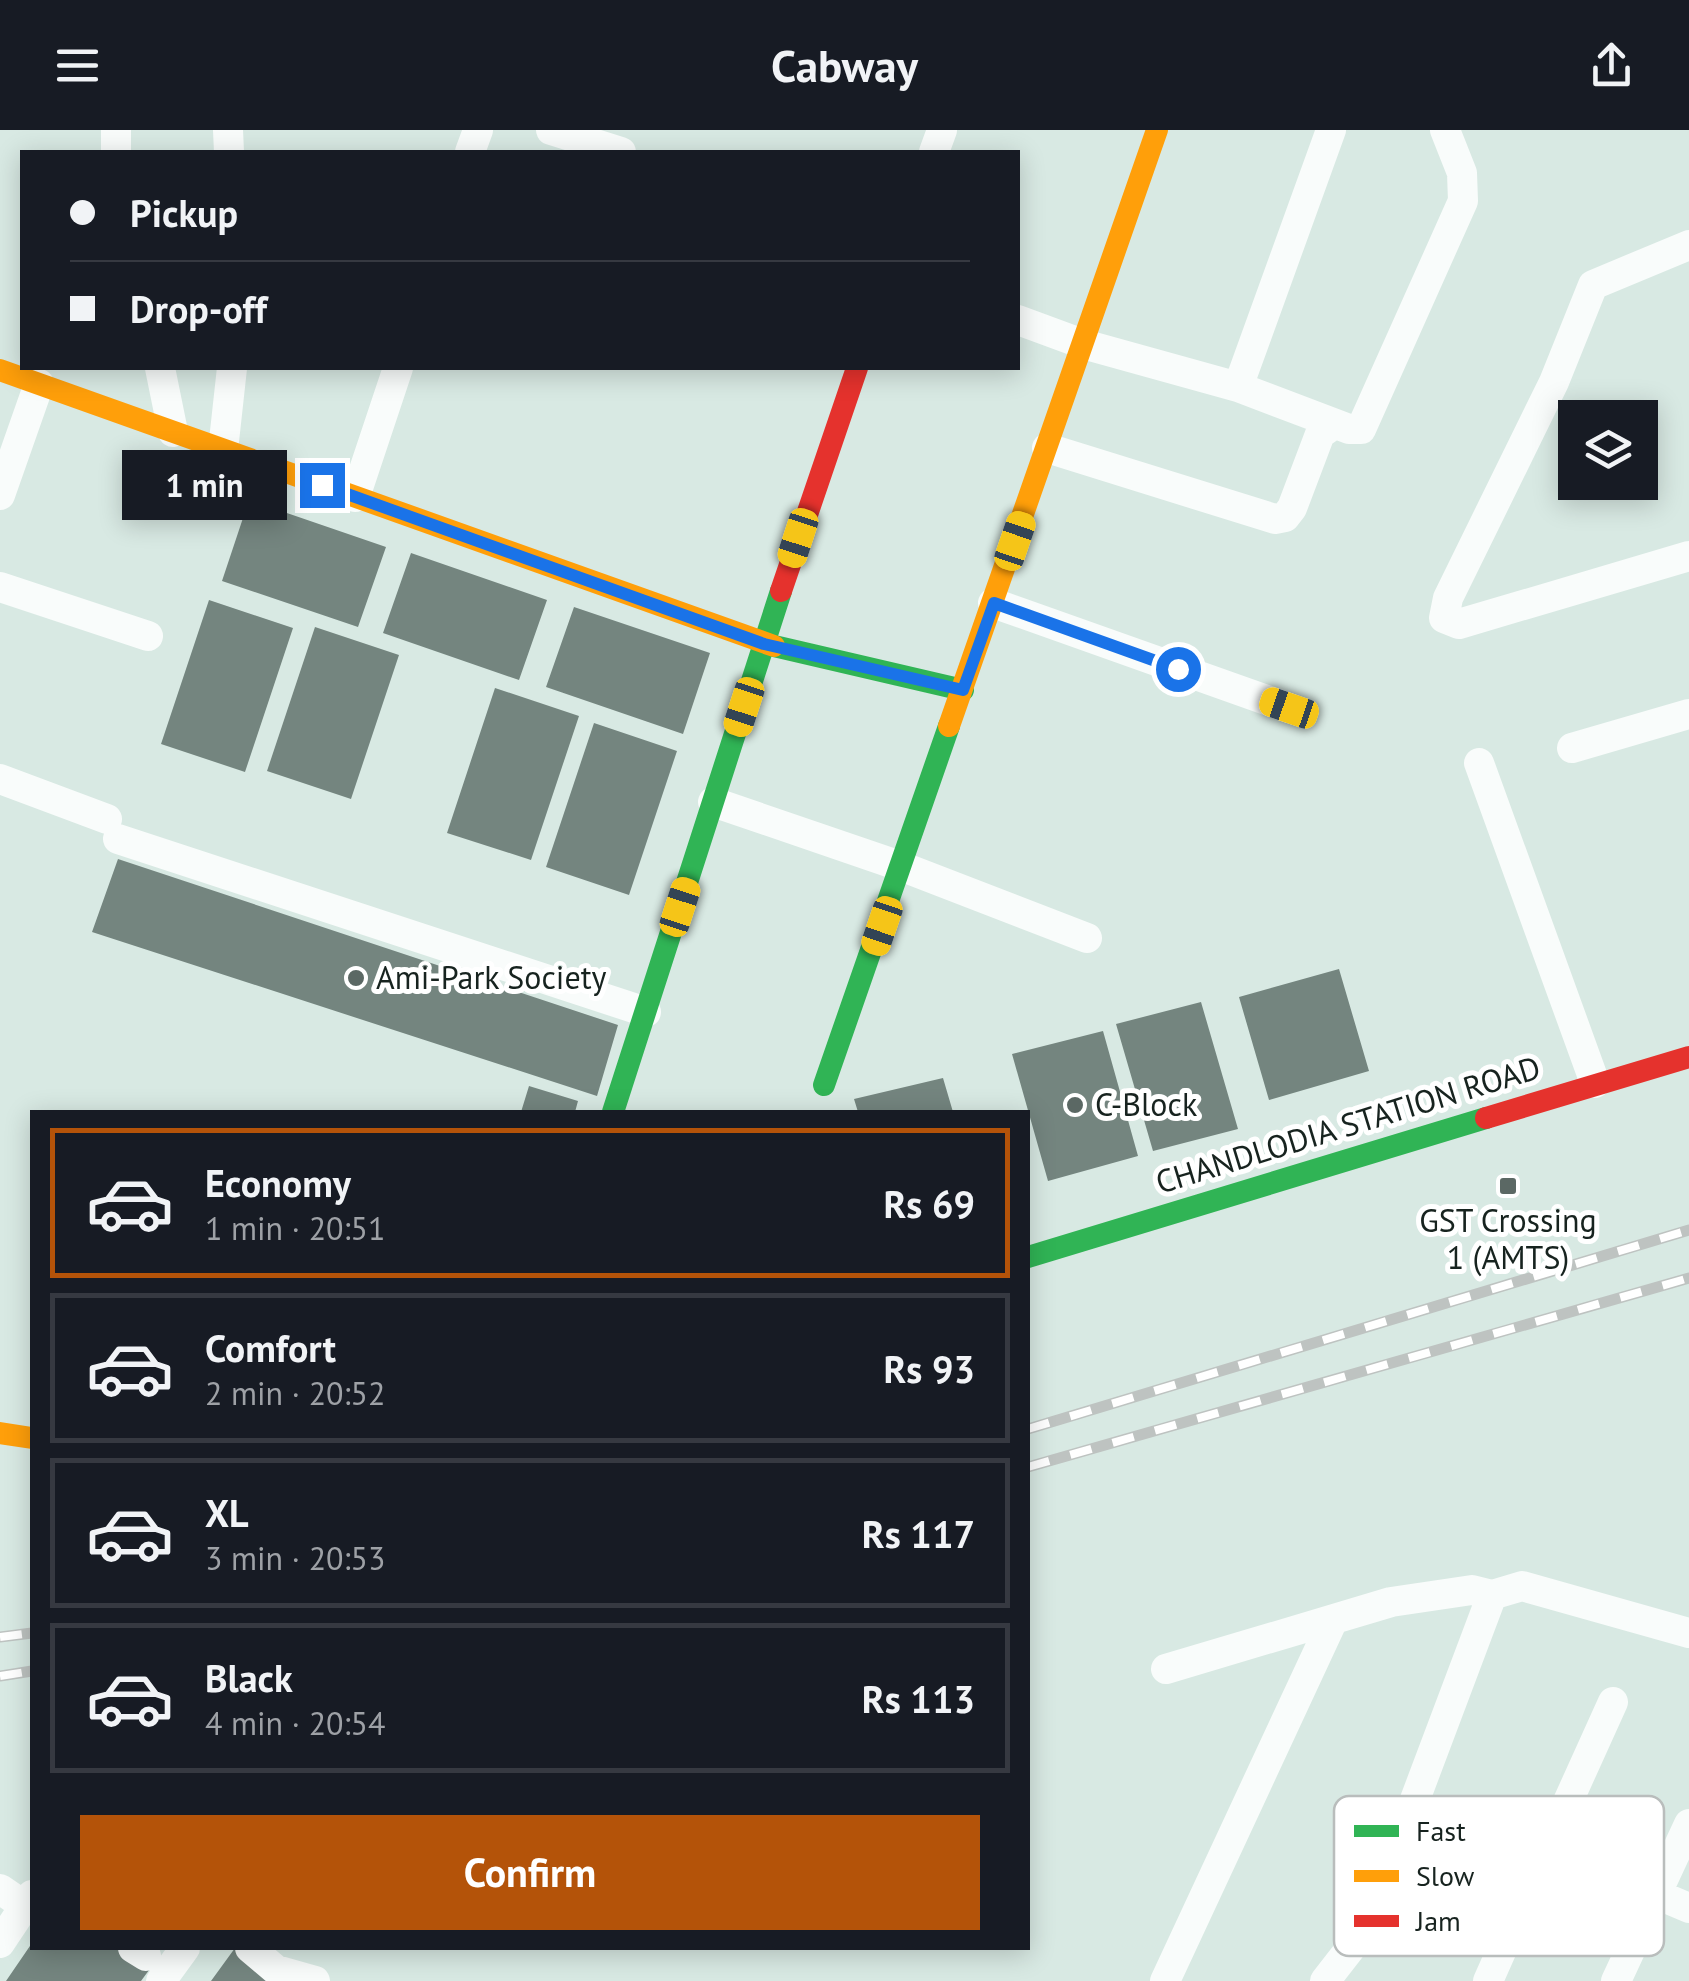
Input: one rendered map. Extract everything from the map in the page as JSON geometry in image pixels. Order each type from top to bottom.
[{"type":"street","points":[[551,130],[615,150]]},
{"type":"street","points":[[824,1085],[1157,130]]},
{"type":"street","points":[[1238,386],[1331,130]]},
{"type":"street","points":[[1020,321],[1083,344],[1238,386],[1334,424],[1361,429],[1463,201],[1462,172],[1445,130]]},
{"type":"street","points":[[1689,244],[1593,284],[1554,382],[1448,598],[1444,618],[1458,624],[1689,556]]},
{"type":"street","points":[[0,370],[764,644],[963,690]]},
{"type":"street","points":[[160,370],[174,432]]},
{"type":"street","points":[[223,450],[232,370]]},
{"type":"street","points":[[354,497],[397,370]]},
{"type":"street","points":[[615,1110],[856,370]]},
{"type":"street","points":[[0,495],[39,384]]},
{"type":"street","points":[[1048,448],[1275,519],[1285,517],[1292,508],[1320,434],[1334,424]]},
{"type":"street","points":[[0,587],[148,636]]},
{"type":"street","points":[[994,603],[1289,708]]},
{"type":"street","points":[[1572,748],[1689,714]]},
{"type":"street","points":[[1479,763],[1595,1084]]},
{"type":"street","points":[[0,778],[112,829],[646,1012]]},
{"type":"street","points":[[713,802],[902,866],[1087,938]]},
{"type":"street","name":"CHANDLODIA STATION ROAD","points":[[1030,1255],[1689,1057]]},
{"type":"street","points":[[0,1433],[30,1438]]},
{"type":"street","points":[[1166,1669],[1392,1602],[1472,1590],[1492,1596],[1522,1586],[1689,1633]]},
{"type":"street","points":[[1416,1796],[1492,1596]]},
{"type":"street","points":[[1166,1981],[1334,1620]]},
{"type":"street","points":[[1571,1796],[1613,1702]]},
{"type":"street","points":[[1664,1877],[1689,1824]]},
{"type":"street","points":[[0,1943],[19,1897]]},
{"type":"street","points":[[1664,1897],[1689,1908]]},
{"type":"street","points":[[147,1962],[180,1950]]},
{"type":"street","points":[[252,1950],[276,1970],[315,1981]]},
{"type":"street","points":[[1326,1981],[1344,1956]]},
{"type":"street","points":[[1488,1981],[1499,1956]]},
{"type":"street","points":[[1616,1981],[1627,1956]]},
{"type":"building","points":[[249,500],[386,547],[358,627],[222,581]]},
{"type":"building","points":[[411,553],[547,600],[519,680],[383,633]]},
{"type":"building","points":[[209,600],[293,628],[245,772],[161,744]]},
{"type":"building","points":[[574,607],[710,653],[683,734],[546,687]]},
{"type":"building","points":[[315,627],[399,655],[351,799],[267,771]]},
{"type":"building","points":[[495,688],[579,716],[531,860],[447,833]]},
{"type":"building","points":[[594,723],[677,751],[629,895],[546,867]]},
{"type":"building","name":"Ami-Park Society","points":[[118,859],[618,1025],[597,1096],[92,932]]},
{"type":"building","points":[[1339,969],[1369,1071],[1269,1100],[1239,997]]},
{"type":"building","points":[[1201,1002],[1238,1129],[1153,1151],[1116,1024]]},
{"type":"building","name":"C-Block","points":[[1103,1031],[1138,1156],[1048,1181],[1012,1054]]},
{"type":"building","points":[[943,1078],[952,1110],[857,1110],[854,1099]]},
{"type":"building","points":[[529,1086],[578,1101],[576,1110],[522,1110]]},
{"type":"building","points":[[30,1946],[30,1950],[129,1950],[152,1966],[141,1981],[6,1981]]},
{"type":"building","points":[[234,1950],[238,1950],[282,1981],[211,1981]]},
{"type":"railway","points":[[1030,1428],[1689,1230]]},
{"type":"railway","points":[[1030,1466],[1689,1278]]},
{"type":"railway","points":[[0,1637],[30,1633]]},
{"type":"railway","points":[[0,1676],[30,1671]]},
{"type":"traffic: fast","points":[[614,1110],[781,591]]},
{"type":"traffic: fast","points":[[774,646],[963,690]]},
{"type":"traffic: fast","points":[[824,1085],[949,726]]},
{"type":"traffic: fast","points":[[1030,1256],[1486,1118]]},
{"type":"traffic: slow","points":[[949,726],[1157,130]]},
{"type":"traffic: slow","points":[[0,370],[774,646]]},
{"type":"traffic: slow","points":[[0,1433],[30,1438]]},
{"type":"traffic: jam","points":[[781,591],[856,370]]},
{"type":"traffic: jam","points":[[1486,1118],[1689,1057]]},
{"type":"place","name":"Ami-Park Society","points":[[356,978]]},
{"type":"place","name":"C-Block","points":[[1075,1105]]},
{"type":"place","name":"GST Crossing 1 (AMTS)","points":[[1508,1186]]},
{"type":"route","points":[[322,485],[764,644],[963,690],[994,603],[1178,669]]}]
